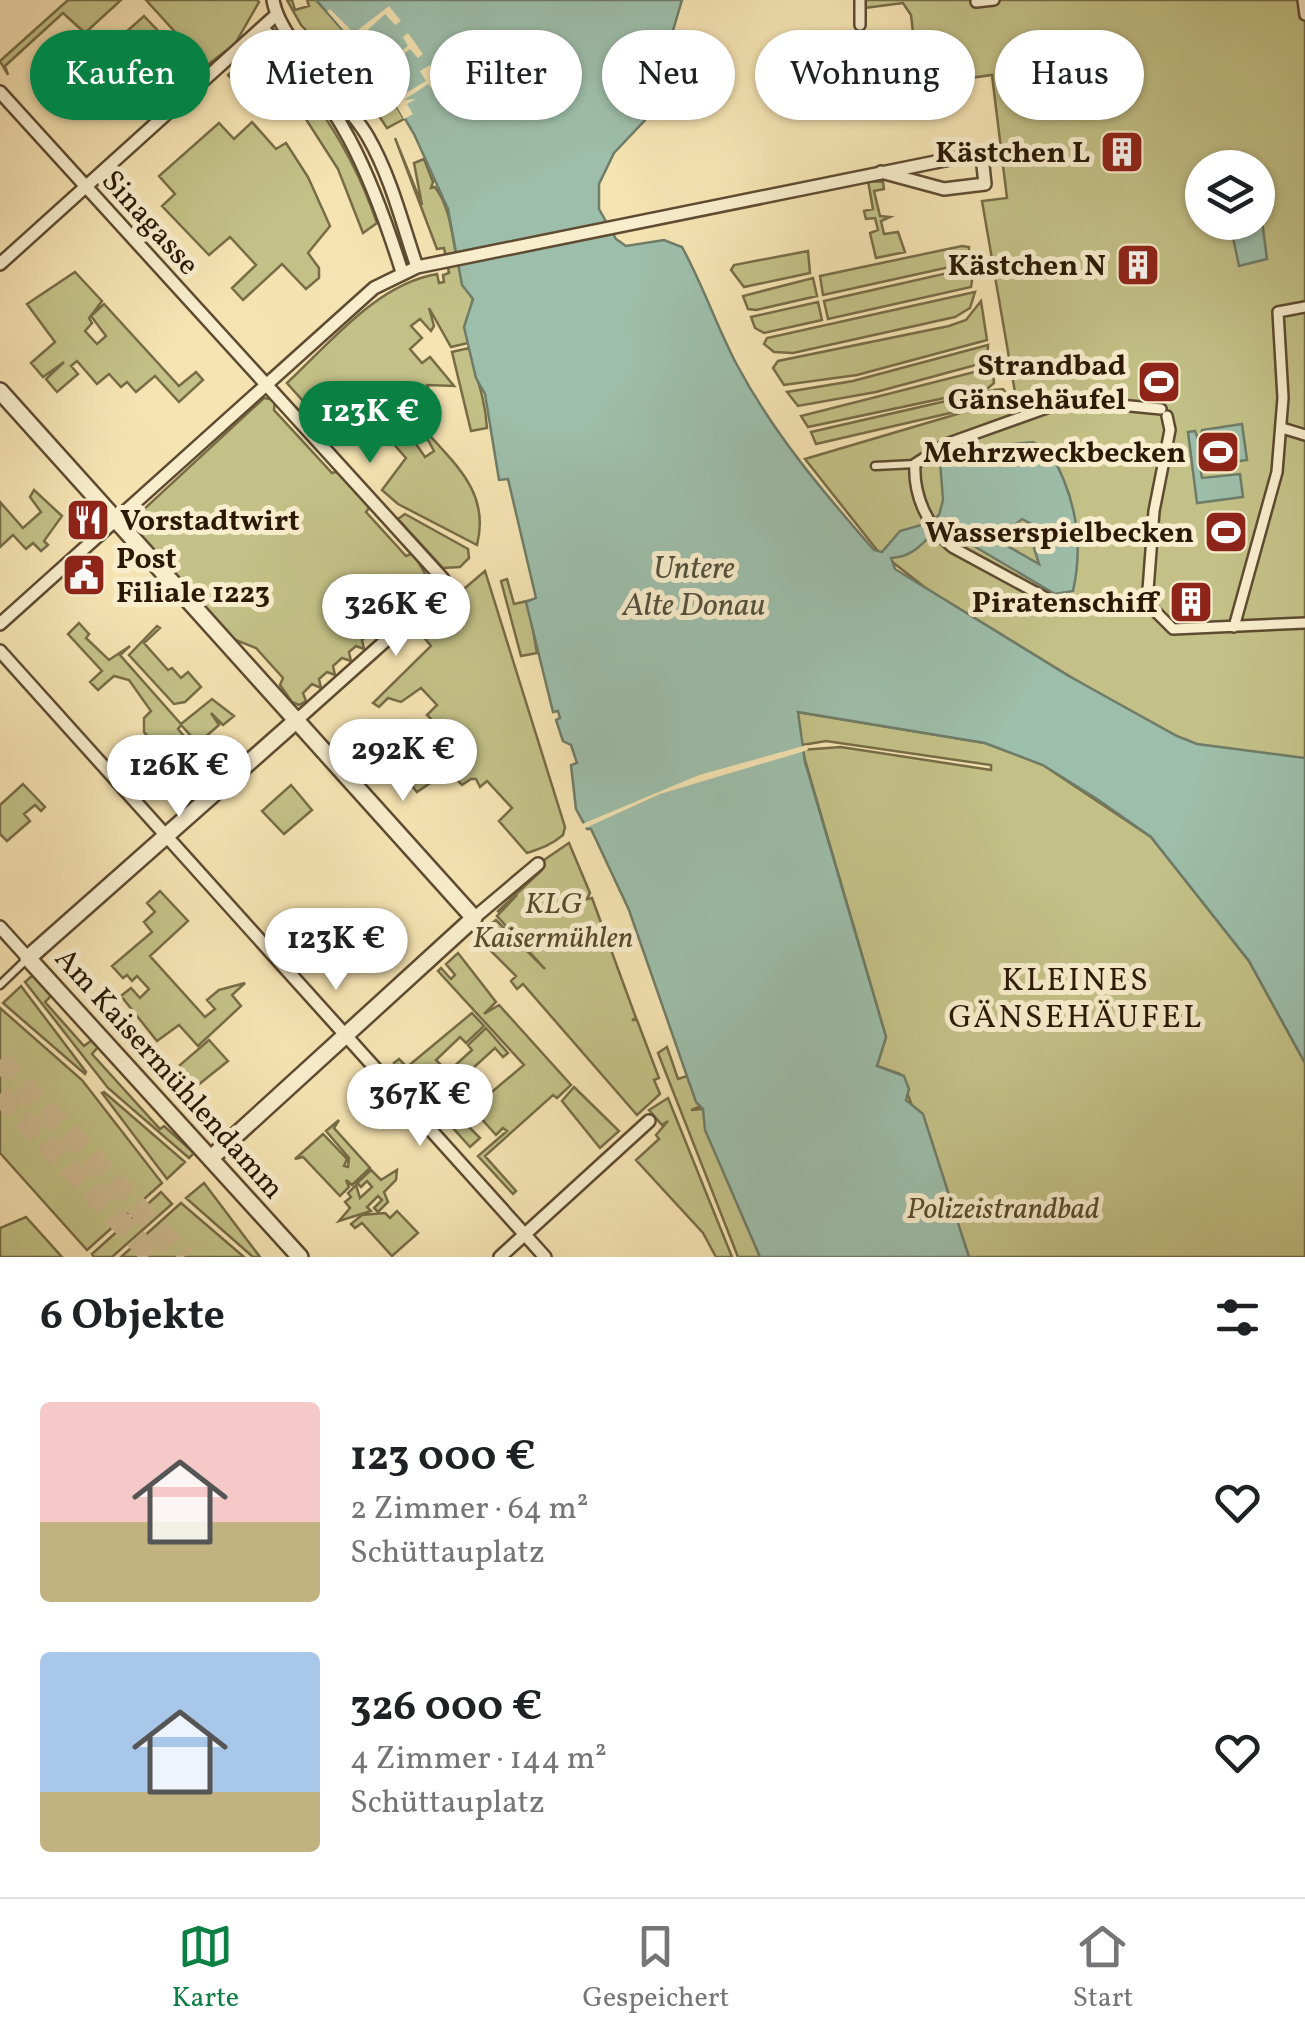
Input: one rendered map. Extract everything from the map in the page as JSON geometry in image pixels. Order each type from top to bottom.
[{"type":"street","points":[[273,0],[286,33],[339,93],[370,139],[417,266]]},
{"type":"street","points":[[860,0],[860,26]]},
{"type":"street","points":[[976,2],[994,0]]},
{"type":"street","points":[[1303,0],[1305,15]]},
{"type":"street","points":[[0,264],[276,15]]},
{"type":"street","points":[[262,28],[337,114],[362,157],[402,272]]},
{"type":"street","name":"Sinagasse","points":[[0,92],[442,579],[440,592],[298,719]]},
{"type":"street","points":[[0,624],[374,288],[402,272],[446,260],[625,226],[881,172],[965,156],[982,156],[986,170],[985,184],[944,189],[881,172]]},
{"type":"street","points":[[1234,627],[1277,472],[1282,428],[1278,312],[1305,307]]},
{"type":"street","points":[[0,390],[474,918]]},
{"type":"street","points":[[1146,603],[1154,511],[1170,430],[1164,413],[1069,400],[946,444],[915,464],[914,481],[940,537],[1059,605],[1146,603],[1173,629],[1305,623]]},
{"type":"street","points":[[1282,428],[1305,436]]},
{"type":"street","points":[[0,651],[545,1257]]},
{"type":"street","points":[[28,958],[298,719]]},
{"type":"street","points":[[211,1158],[538,864]]},
{"type":"street","name":"Am Kaisermühlendamm","points":[[0,927],[300,1257]]},
{"type":"street","points":[[500,1257],[649,1122]]},
{"type":"lane","points":[[876,466],[915,464]]},
{"type":"lane","points":[[0,985],[28,958]]},
{"type":"green space","points":[[68,0],[121,0],[88,30],[82,30],[63,13],[44,30],[35,30]]},
{"type":"green space","points":[[146,0],[259,2],[243,30],[230,30],[230,48],[210,63],[210,30],[173,30]]},
{"type":"green space","points":[[287,0],[292,0],[295,10],[309,6],[307,0],[316,0],[343,30],[306,30]]},
{"type":"green space","name":"Strandbad Gänsehäufel","points":[[855,0],[1305,0],[1305,759],[1177,742],[927,589],[877,550],[805,459],[998,402],[816,444],[811,432],[994,390],[1003,389],[1011,399],[1016,398],[982,201],[1007,198],[997,120],[1144,120],[1144,30],[995,30],[995,100],[992,75],[975,77],[975,30],[913,30],[911,15],[903,3],[856,9]]},
{"type":"green space","points":[[144,16],[157,30],[128,30]]},
{"type":"green space","points":[[30,34],[30,43],[5,66],[8,75],[0,61]]},
{"type":"green space","points":[[306,120],[326,120],[358,175],[377,223],[363,233],[338,169]]},
{"type":"green space","points":[[382,120],[402,120],[387,128]]},
{"type":"green space","points":[[252,122],[276,149],[286,143],[308,177],[330,226],[308,253],[319,268],[319,278],[306,289],[282,264],[243,300],[232,288],[256,265],[230,237],[209,255],[162,206],[175,194],[159,176],[219,123],[234,139]]},
{"type":"green space","points":[[395,138],[422,205],[414,163],[424,159],[433,182],[431,188],[435,187],[448,213],[460,272],[473,299],[468,343],[451,347],[429,308],[434,326],[431,331],[420,319],[411,326],[422,338],[410,349],[422,363],[430,357],[454,386],[427,385],[431,395],[421,400],[416,397],[375,435],[358,417],[335,437],[287,383],[375,302],[415,280],[437,274],[439,283],[444,282],[443,275],[449,273],[444,248],[437,249]]},
{"type":"green space","points":[[868,181],[883,182],[884,189],[874,191],[880,216],[890,217],[881,221],[884,234],[898,232],[905,252],[876,258],[870,233],[878,230],[875,218],[866,219],[864,211],[873,209]]},
{"type":"green space","points":[[969,247],[968,263],[823,295],[820,276]]},
{"type":"green space","points":[[808,251],[810,273],[744,287],[731,270],[734,265]]},
{"type":"green space","points":[[974,267],[971,287],[828,319],[824,301]]},
{"type":"green space","points":[[75,272],[102,301],[89,318],[92,323],[85,331],[97,344],[106,336],[91,316],[104,304],[179,386],[196,372],[203,380],[179,402],[155,376],[136,392],[127,382],[121,387],[109,374],[97,384],[77,361],[71,366],[78,374],[57,392],[46,379],[64,362],[43,377],[31,363],[55,342],[27,304]]},
{"type":"green space","points":[[813,278],[817,296],[756,310],[748,309],[743,296]]},
{"type":"green space","points":[[975,292],[970,308],[955,317],[793,353],[774,352],[764,344],[767,338]]},
{"type":"green space","points":[[981,301],[987,340],[857,375],[784,385],[773,368],[778,361],[949,326],[966,320]]},
{"type":"green space","points":[[818,302],[822,320],[764,333],[755,328],[751,317]]},
{"type":"green space","points":[[988,345],[987,362],[876,392],[798,406],[787,392],[853,381]]},
{"type":"green space","points":[[469,348],[487,428],[471,431],[452,352]]},
{"type":"green space","points":[[986,369],[993,374],[994,383],[987,389],[808,427],[801,416]]},
{"type":"green space","points":[[264,398],[275,400],[274,410],[332,473],[339,471],[370,507],[366,512],[406,556],[413,553],[428,579],[425,595],[392,624],[384,620],[377,627],[379,636],[371,632],[362,640],[364,649],[356,646],[349,652],[351,661],[342,658],[333,666],[335,675],[327,672],[319,679],[321,688],[312,684],[303,693],[306,701],[299,705],[292,702],[280,685],[283,678],[256,648],[233,639],[130,525],[135,513],[142,511]]},
{"type":"green space","points":[[418,422],[455,464],[473,492],[480,525],[477,545],[398,504],[382,490],[406,458],[391,441],[405,428],[425,457],[434,451]]},
{"type":"green space","points":[[34,490],[62,516],[44,541],[48,545],[41,551],[33,543],[26,549],[13,535],[0,547],[0,502],[23,528],[41,512],[30,497]]},
{"type":"green space","points":[[405,514],[468,549],[469,558],[460,567],[443,568],[398,519]]},
{"type":"green space","name":"KLG Kaisermühlen","points":[[485,571],[565,827],[558,839],[527,853],[499,821],[512,808],[487,781],[480,787],[476,779],[462,785],[451,774],[461,762],[417,792],[409,782],[417,780],[456,744],[427,715],[437,705],[421,688],[401,702],[388,698],[379,707],[373,703],[431,646],[417,629]]},
{"type":"green space","points":[[507,579],[514,604],[540,598],[533,630],[537,653],[521,656],[501,581]]},
{"type":"green space","points":[[79,623],[89,634],[86,638],[109,660],[130,646],[120,655],[181,724],[212,699],[234,716],[223,725],[211,713],[219,725],[203,739],[193,738],[181,725],[178,729],[190,743],[190,750],[181,758],[168,744],[165,751],[171,753],[167,758],[144,732],[144,718],[151,711],[129,680],[114,676],[98,690],[90,682],[102,671],[68,634]]},
{"type":"green space","points":[[157,626],[160,628],[144,643],[168,670],[172,668],[181,678],[188,672],[201,687],[185,702],[174,704],[129,655]]},
{"type":"green space","name":"Polizeistrandbad","points":[[797,712],[985,743],[1043,765],[1151,837],[1249,961],[1305,1063],[1305,1257],[969,1257],[900,1074],[877,1066],[886,1037],[802,750],[841,747],[991,770],[991,765],[826,741],[802,745]]},
{"type":"green space","points":[[23,784],[45,807],[41,811],[35,805],[24,814],[30,821],[7,841],[0,834],[0,805]]},
{"type":"green space","points":[[291,785],[312,810],[284,834],[262,811]]},
{"type":"green space","points":[[569,843],[590,893],[587,899],[592,898],[636,1018],[632,1020],[637,1020],[659,1078],[654,1080],[660,1094],[637,1115],[523,984],[517,989],[511,981],[516,976],[476,936],[496,920],[545,969],[497,916],[517,895],[497,912],[542,870],[544,860]]},
{"type":"green space","points":[[160,891],[188,921],[150,956],[205,1017],[215,1009],[207,1000],[219,990],[245,983],[232,995],[241,1006],[198,1046],[179,1025],[157,1041],[121,996],[131,988],[140,998],[149,989],[137,976],[132,981],[127,975],[123,978],[112,966],[152,932],[144,922],[155,912],[147,903]]},
{"type":"green space","points":[[458,953],[496,1002],[484,1014],[499,1005],[571,1085],[557,1098],[553,1095],[485,1156],[516,1191],[513,1194],[478,1156],[507,1131],[503,1128],[496,1135],[479,1116],[468,1126],[480,1138],[470,1147],[444,1118],[448,1114],[456,1122],[524,1065],[438,971],[441,968],[451,979],[455,975],[446,964]]},
{"type":"green space","points":[[33,975],[52,995],[45,1002],[84,1046],[92,1040],[98,1047],[92,1054],[160,1129],[164,1126],[194,1153],[189,1158],[108,1088],[25,982]]},
{"type":"green space","points":[[21,986],[86,1072],[85,1074],[3,1003]]},
{"type":"green space","points":[[0,1008],[82,1080],[162,1183],[87,1250],[0,1153]]},
{"type":"green space","points":[[472,1013],[484,1026],[466,1043],[460,1037],[436,1060],[448,1072],[472,1050],[468,1045],[486,1028],[508,1053],[503,1057],[495,1048],[437,1101],[444,1110],[440,1114],[394,1063],[399,1059],[407,1067]]},
{"type":"green space","points":[[209,1040],[228,1061],[198,1085],[180,1065]]},
{"type":"green space","points":[[667,1047],[678,1079],[690,1075],[702,1106],[691,1110],[703,1109],[760,1257],[738,1257],[658,1053]]},
{"type":"green space","points":[[574,1087],[619,1131],[600,1148],[562,1101]]},
{"type":"green space","points":[[102,1093],[185,1162],[167,1179]]},
{"type":"green space","points":[[668,1098],[732,1257],[716,1257],[703,1233],[636,1160],[659,1139],[656,1135],[668,1121],[662,1125],[649,1110]]},
{"type":"green space","points":[[339,1120],[334,1128],[370,1168],[352,1185],[346,1180],[349,1187],[340,1196],[303,1157],[295,1159],[323,1134],[347,1159],[344,1166],[348,1167],[349,1158],[326,1131]]},
{"type":"green space","points":[[371,1170],[381,1180],[397,1170],[396,1180],[384,1192],[388,1202],[378,1212],[374,1208],[382,1200],[378,1196],[367,1207],[371,1211],[339,1221],[350,1208],[345,1202],[351,1197],[348,1193],[356,1185],[360,1198],[372,1187],[367,1181],[361,1187],[357,1183]]},
{"type":"green space","points":[[204,1183],[260,1257],[253,1257],[186,1198]]},
{"type":"green space","points":[[161,1192],[172,1204],[112,1257],[94,1257],[92,1254]]},
{"type":"green space","points":[[181,1203],[244,1257],[121,1257]]},
{"type":"green space","points":[[397,1211],[418,1233],[392,1256],[362,1223],[355,1228],[351,1224],[362,1215],[385,1213],[390,1218]]},
{"type":"green space","points":[[26,1217],[62,1257],[0,1257],[0,1228]]},
{"type":"water","name":"Untere Alte Donau","points":[[316,0],[682,0],[673,30],[602,30],[602,120],[645,120],[614,153],[599,184],[599,209],[616,239],[626,246],[664,240],[682,247],[737,365],[767,415],[874,550],[882,552],[900,531],[928,523],[939,515],[943,500],[940,461],[948,451],[1033,442],[1050,452],[1066,485],[1075,519],[1078,555],[1073,591],[1055,594],[945,529],[910,553],[891,558],[895,569],[1067,675],[1177,736],[1197,744],[1305,758],[1305,1063],[1249,961],[1151,837],[1097,799],[1043,765],[985,743],[798,712],[805,762],[886,1037],[877,1066],[904,1076],[909,1089],[906,1100],[923,1114],[969,1257],[760,1257],[705,1130],[703,1109],[696,1102],[629,910],[591,829],[587,829],[576,809],[571,765],[577,763],[571,745],[563,741],[556,720],[560,718],[558,711],[553,712],[526,602],[536,598],[508,479],[499,480],[485,394],[476,378],[464,327],[473,299],[462,285],[448,209],[406,120],[410,120],[410,30],[343,30]],"holes":[[[1022,519],[1037,527],[1034,548],[1039,564],[997,540]]]},
{"type":"water","points":[[1234,240],[1265,240],[1267,259],[1239,266]]},
{"type":"water","points":[[1242,424],[1247,460],[1200,467],[1202,478],[1240,474],[1243,497],[1197,503],[1188,432],[1195,431],[1200,444],[1202,430]]},
{"type":"pier","points":[[389,6],[401,21],[395,25],[385,14],[368,30],[358,30]]},
{"type":"pier","points":[[330,9],[351,30],[343,30],[327,11]]},
{"type":"pier","points":[[410,36],[423,54],[418,58],[410,49]]},
{"type":"pier","points":[[430,65],[430,86],[428,84],[410,96],[410,91],[426,81],[420,71]]},
{"type":"pier","points":[[807,745],[808,750],[660,794],[581,830],[580,825],[699,775]]},
{"type":"tunnel","points":[[0,1060],[184,1257]]},
{"type":"tunnel","points":[[0,1094],[153,1257]]},
{"type":"place","name":"Kästchen L","points":[[1122,152]]},
{"type":"place","name":"Kästchen N","points":[[1138,265]]},
{"type":"place","name":"Strandbad Gänsehäufel","points":[[1159,382]]},
{"type":"place","name":"Mehrzweckbecken","points":[[1218,452]]},
{"type":"place","name":"Vorstadtwirt","points":[[88,520]]},
{"type":"place","name":"Wasserspielbecken","points":[[1226,532]]},
{"type":"place","name":"Post Filiale 1223","points":[[84,575]]},
{"type":"place","name":"Piratenschiff","points":[[1191,602]]},
{"type":"district","name":"KLEINES GÄNSEHÄUFEL","points":[[1076,998]]}]
